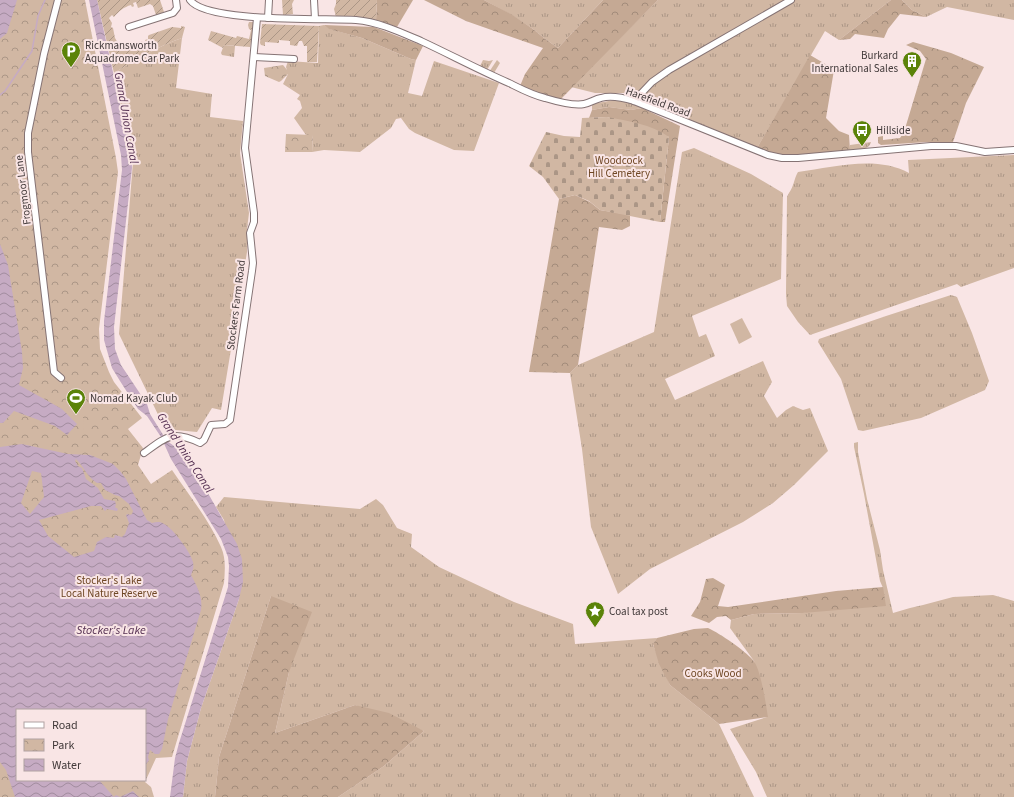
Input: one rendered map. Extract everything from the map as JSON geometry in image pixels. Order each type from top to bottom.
[{"type":"street","name":"Frogmoor Lane","points":[[58,0],[28,133],[28,152],[54,372],[61,378]]},
{"type":"street","points":[[129,27],[173,13],[177,8],[176,0]]},
{"type":"street","name":"Harefield Road","points":[[190,0],[196,6],[239,16],[257,18],[358,20],[372,22],[386,26],[446,52],[486,73],[533,94],[559,102],[583,104],[601,98],[622,98],[634,101],[768,155],[782,158],[798,158],[931,146],[956,146],[985,152],[1014,150]]},
{"type":"street","points":[[268,18],[269,0]]},
{"type":"street","points":[[314,0],[315,19]]},
{"type":"street","points":[[634,101],[652,82],[669,70],[791,0]]},
{"type":"street","name":"Stockers Farm Road","points":[[144,453],[159,442],[176,435],[188,437],[200,443],[204,440],[211,425],[225,424],[230,420],[252,263],[250,233],[254,222],[254,212],[245,148],[257,18]]},
{"type":"street","points":[[254,57],[294,59]]},
{"type":"green space","name":"Stocker's Lake Local Nature Reserve","points":[[0,0],[85,0],[118,172],[99,329],[100,349],[114,382],[142,418],[128,429],[143,448],[138,465],[151,484],[172,470],[205,517],[216,537],[223,551],[225,569],[224,583],[172,757],[156,758],[146,780],[146,709],[16,709],[16,781],[145,781],[151,787],[154,797],[0,797]]},
{"type":"green space","points":[[97,0],[160,0],[164,12],[156,15],[153,6],[150,4],[138,8],[136,2],[133,3],[134,6],[132,7],[131,5],[126,7],[114,17],[112,15],[109,18],[112,23],[111,27],[113,28],[115,38],[119,45],[131,45],[142,41],[143,43],[146,42],[145,40],[148,39],[149,35],[172,27],[181,28],[181,26],[185,27],[182,38],[156,49],[114,73]]},
{"type":"green space","points":[[282,0],[294,0],[292,4],[293,14],[283,15]]},
{"type":"green space","points":[[336,0],[377,0],[376,20],[336,17],[334,9]]},
{"type":"green space","points":[[377,0],[413,0],[397,27],[376,20]]},
{"type":"green space","points":[[424,0],[484,0],[511,14],[558,48],[603,0],[658,0],[560,100],[539,94],[520,86],[525,74],[543,48],[466,21]]},
{"type":"green space","points":[[484,0],[603,0],[558,48],[510,14]]},
{"type":"green space","points":[[658,0],[891,0],[839,40],[825,31],[757,148],[647,102],[637,93],[595,93],[571,87]]},
{"type":"green space","points":[[891,0],[902,0],[912,10],[926,17],[900,14],[888,29],[884,38],[855,34],[850,39],[839,40]]},
{"type":"green space","points":[[902,0],[1014,0],[1014,20],[947,7],[926,17],[912,10]]},
{"type":"green space","points":[[249,22],[253,22],[254,25],[250,47],[224,45],[223,48],[208,40],[211,31],[236,38],[237,36],[249,39],[251,30],[249,29],[248,25]]},
{"type":"green space","points":[[262,24],[319,26],[317,62],[307,62],[307,46],[304,46],[302,41],[299,41],[297,46],[290,45],[290,41],[279,40],[279,43],[265,42],[265,46],[261,45]]},
{"type":"green space","points":[[324,25],[330,29],[362,38],[416,60],[408,93],[422,96],[434,61],[499,83],[474,151],[454,150],[415,133],[409,129],[401,118],[396,119],[391,128],[360,152],[324,150],[312,152],[313,135],[306,135],[294,118],[302,108],[300,101],[297,99],[300,95],[283,84],[288,74],[286,67],[288,61],[318,63],[319,26]]},
{"type":"green space","points":[[324,25],[374,27],[423,46],[416,60],[411,59],[362,38],[329,29]]},
{"type":"green space","points":[[182,38],[176,88],[212,94],[210,117],[243,121],[240,153],[249,213],[247,252],[221,410],[212,408],[197,432],[165,429],[119,334],[133,162],[114,73],[156,49]]},
{"type":"green space","points":[[913,42],[951,53],[984,67],[966,103],[953,142],[881,145],[878,143],[878,137],[883,136],[883,140],[900,138],[904,132],[926,59],[920,51],[906,45]]},
{"type":"green space","points":[[224,45],[235,46],[234,57],[222,55],[221,53]]},
{"type":"green space","points":[[810,55],[834,70],[826,118],[839,131],[849,135],[850,150],[781,156],[757,148]]},
{"type":"green space","points":[[483,60],[493,60],[487,70],[480,66]]},
{"type":"green space","points":[[497,60],[500,63],[494,73],[489,72]]},
{"type":"green space","points":[[283,65],[288,71],[288,74],[281,81],[279,82],[265,76],[264,68]]},
{"type":"green space","points":[[614,100],[631,102],[642,108],[631,110],[609,107],[592,110],[592,104]]},
{"type":"green space","points":[[609,107],[631,110],[642,108],[680,126],[665,222],[660,222],[669,137],[607,117],[589,118],[592,110]]},
{"type":"green space","name":"Woodcock Hill Cemetery","points":[[607,117],[647,126],[669,137],[660,222],[600,210],[589,201],[575,195],[559,199],[543,177],[529,166],[546,132],[564,136],[580,137],[582,118]]},
{"type":"green space","points":[[286,134],[313,135],[312,152],[285,152]]},
{"type":"green space","points":[[871,142],[868,147],[850,150],[850,145]]},
{"type":"green space","points":[[694,148],[751,174],[783,193],[781,279],[692,316],[699,337],[706,334],[715,356],[665,379],[675,400],[763,361],[772,382],[764,396],[777,418],[793,406],[803,410],[810,408],[828,451],[794,485],[773,503],[743,522],[650,569],[618,594],[591,527],[582,449],[570,373],[578,365],[654,332],[682,152]]},
{"type":"green space","points":[[1014,155],[1014,268],[961,287],[957,284],[810,335],[798,322],[787,306],[786,294],[787,197],[798,172],[840,165],[869,163],[896,168],[909,173],[908,160]]},
{"type":"green space","points":[[575,195],[590,202],[600,210],[630,215],[630,226],[622,230],[599,227],[578,365],[570,373],[529,372],[559,199]]},
{"type":"green space","points":[[951,295],[957,297],[972,333],[989,381],[985,390],[921,418],[863,431],[858,430],[841,379],[818,342],[819,339]]},
{"type":"green space","points":[[742,318],[752,337],[739,344],[730,324]]},
{"type":"green space","name":"Nomad Kayak Club","points":[[72,390],[82,411],[84,423],[83,435],[77,424],[62,409]]},
{"type":"green space","points":[[858,442],[858,452],[867,499],[880,550],[893,613],[953,597],[993,595],[1014,601],[1014,797],[767,797],[756,772],[730,729],[767,717],[754,661],[730,628],[731,620],[754,614],[803,613],[883,588],[880,581],[854,447],[854,443]]},
{"type":"green space","points":[[224,497],[360,509],[376,499],[383,505],[397,528],[412,534],[411,547],[439,567],[514,602],[573,624],[575,644],[657,638],[653,645],[670,685],[719,724],[754,797],[338,797],[384,766],[424,731],[355,705],[275,733],[289,672],[271,596],[219,757],[215,797],[183,797],[187,761],[201,708],[239,599],[224,520],[216,507]]},
{"type":"green space","points":[[713,578],[725,585],[718,606],[728,607],[836,591],[883,587],[886,606],[803,613],[754,614],[731,620],[726,616],[717,617],[709,623],[691,616],[700,602],[706,579]]},
{"type":"green space","points":[[271,596],[312,612],[289,672],[275,733],[355,705],[389,713],[424,731],[384,766],[338,797],[215,797],[219,757]]},
{"type":"green space","name":"Cooks Wood","points":[[708,628],[732,642],[753,660],[761,679],[768,717],[719,724],[670,685],[659,664],[653,644],[657,638],[694,629]]},
{"type":"water","points":[[0,0],[17,0],[7,33],[0,39]]},
{"type":"water","points":[[89,0],[97,0],[131,155],[132,168],[114,327],[115,349],[121,365],[147,404],[150,414],[167,441],[177,448],[201,481],[237,544],[242,559],[243,582],[239,599],[201,708],[187,761],[183,797],[170,797],[175,758],[228,587],[228,557],[221,539],[171,459],[161,437],[147,416],[138,409],[112,368],[104,340],[104,321],[122,170],[121,155]]},
{"type":"water","points":[[0,244],[8,265],[22,352],[23,368],[19,385],[62,409],[77,424],[67,435],[55,426],[14,411],[3,423],[0,423]]},
{"type":"water","name":"Stocker's Lake","points":[[22,444],[68,454],[90,455],[113,464],[120,471],[126,479],[147,520],[152,523],[161,522],[168,526],[181,541],[193,562],[191,575],[200,596],[201,610],[168,719],[162,749],[159,754],[155,754],[150,750],[148,757],[149,760],[146,764],[146,709],[16,709],[16,781],[100,781],[114,797],[15,797],[6,770],[0,762],[0,447]],"holes":[[[76,459],[94,481],[101,483],[105,490],[119,496],[129,504],[133,511],[132,514],[126,515],[129,523],[125,534],[122,537],[115,535],[114,538],[106,537],[97,542],[94,551],[74,557],[48,536],[39,520],[91,506],[101,506],[105,511],[107,509],[117,511],[118,509],[115,507],[115,501],[104,499],[98,488],[86,479],[82,468],[78,466],[75,461]],[[32,471],[41,473],[44,497],[30,514],[21,503]]]},
{"type":"water","points":[[133,791],[139,797],[120,797]]},
{"type":"waterway","points":[[0,95],[5,91],[32,51],[38,16],[45,0]]},
{"type":"place","name":"Rickmansworth Aquadrome Car Park","points":[[71,68]]},
{"type":"place","name":"Burkard International Sales","points":[[912,78]]},
{"type":"place","name":"Hillside","points":[[862,147]]},
{"type":"place","name":"Nomad Kayak Club","points":[[76,415]]},
{"type":"place","name":"Coal tax post","points":[[595,628]]},
{"type":"water label","name":"Grand Union Canal","points":[[126,118]]},
{"type":"water label","name":"Grand Union Canal","points":[[185,453]]}]
